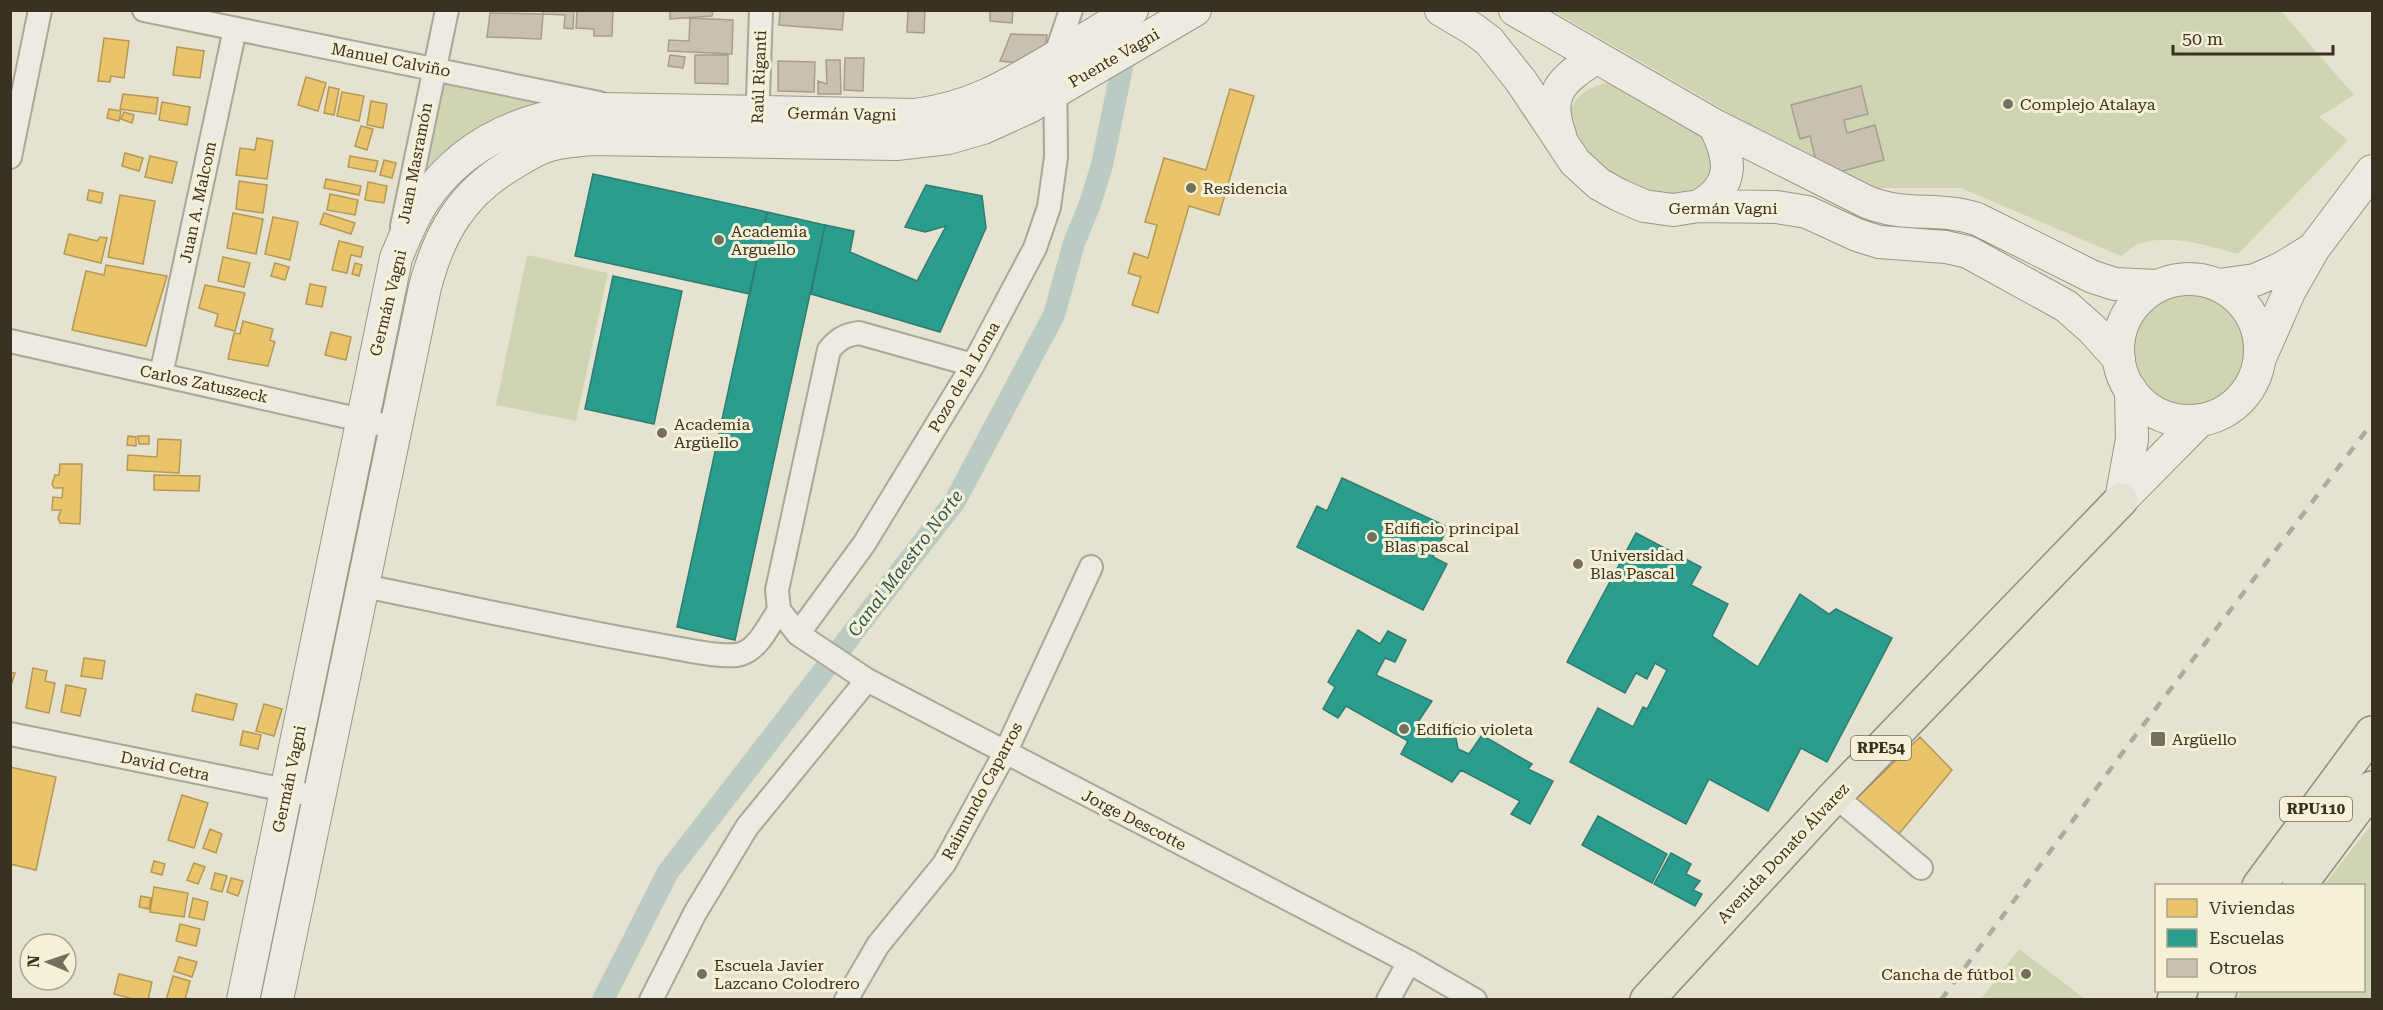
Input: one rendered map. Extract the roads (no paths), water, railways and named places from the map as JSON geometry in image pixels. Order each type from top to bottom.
[{"type":"main road","name":"Puente Vagni","points":[[1055,57],[1132,10]]},
{"type":"main road","name":"Germán Vagni","points":[[1441,10],[1473,28],[1489,41],[1521,81],[1575,162],[1599,184],[1619,195],[1644,206],[1673,210],[1699,206],[1746,205],[1787,208],[1808,212],[1857,236],[1879,242],[1946,247],[1968,252],[2066,306],[2092,329],[2119,359]]},
{"type":"main road","points":[[1515,10],[1714,125],[1799,169],[1885,209],[1903,212],[1958,212],[1977,219],[2093,277],[2115,284],[2158,286]]},
{"type":"main road","name":"Puente Vagni","points":[[1056,92],[1183,18]]},
{"type":"main road","name":"Germán Vagni","points":[[277,999],[433,259],[455,215],[476,189],[527,154],[551,145],[591,139],[757,128],[934,112],[971,103],[993,93],[1055,57]]},
{"type":"main road","points":[[1563,143],[1555,121],[1553,105],[1556,93],[1569,77],[1596,57]]},
{"type":"main road","name":"Germán Vagni","points":[[243,999],[396,258],[414,217],[447,172],[487,141],[528,122],[550,115],[603,109],[639,111],[757,128],[896,144],[948,138],[983,128],[1056,92]]},
{"type":"main road","points":[[1699,206],[1716,194],[1726,176],[1727,155],[1714,125]]},
{"type":"main road","points":[[2259,358],[2258,333],[2244,305],[2219,285],[2204,280],[2173,280],[2158,286],[2138,301],[2126,317],[2119,337],[2119,359],[2125,381],[2146,406],[2177,420],[2200,420],[2218,414],[2235,404],[2251,383],[2259,358],[2290,290],[2314,248],[2373,171]]},
{"type":"main road","points":[[2219,285],[2254,280],[2282,268],[2314,248]]},
{"type":"main road","points":[[2121,500],[2132,439],[2131,390]]},
{"type":"main road","name":"Avenida Donato Álvarez","points":[[1647,999],[1834,796],[2200,420]]},
{"type":"main road","name":"RPU110","points":[[2260,884],[2373,733]]},
{"type":"main road","name":"RPU110","points":[[2300,884],[2373,788]]},
{"type":"street","points":[[10,158],[40,10]]},
{"type":"street","name":"Manuel Calviño","points":[[144,10],[639,111]]},
{"type":"street","name":"Juan Masramón","points":[[396,258],[447,10]]},
{"type":"street","name":"Raúl Riganti","points":[[757,128],[761,10]]},
{"type":"street","points":[[1056,92],[1055,57],[1071,10]]},
{"type":"street","name":"Juan A. Malcom","points":[[161,375],[235,29]]},
{"type":"street","name":"Pozo de la Loma","points":[[805,639],[973,365],[1035,248],[1049,207],[1056,157],[1056,92]]},
{"type":"street","points":[[364,586],[642,642],[738,655],[748,651],[757,643],[779,610],[777,590],[782,561],[829,350],[837,339],[860,333],[973,365]]},
{"type":"street","name":"Carlos Zatuszeck","points":[[10,341],[398,428]]},
{"type":"street","name":"Raimundo Caparros","points":[[846,999],[885,935],[944,864],[1005,753],[1091,567]]},
{"type":"street","name":"Jorge Descotte","points":[[779,610],[805,639],[858,674],[1475,999]]},
{"type":"street","points":[[651,999],[695,913],[747,827],[858,674]]},
{"type":"street","name":"David Cetra","points":[[10,734],[319,796]]},
{"type":"street","points":[[1834,796],[1921,868]]},
{"type":"street","points":[[1388,999],[1409,963]]},
{"type":"waterway","name":"Canal Maestro Norte","points":[[603,1000],[668,872],[955,501],[1054,315],[1074,243],[1090,204],[1102,165],[1127,43]]},
{"type":"railway","points":[[1941,1000],[2126,748],[2372,423]]},
{"type":"place","name":"Complejo Atalaya","points":[[2008,104]]},
{"type":"place","name":"Residencia","points":[[1191,188]]},
{"type":"place","name":"Academia Arguello","points":[[719,240]]},
{"type":"place","name":"Academia Argüello","points":[[662,433]]},
{"type":"place","name":"Edificio principal Blas pascal","points":[[1372,537]]},
{"type":"place","name":"Universidad Blas Pascal","points":[[1578,564]]},
{"type":"place","name":"Edificio violeta","points":[[1404,729]]},
{"type":"place","name":"Argüello","points":[[2158,739]]},
{"type":"place","name":"Escuela Javier Lazcano Colodrero","points":[[702,974]]},
{"type":"place","name":"Cancha de fútbol","points":[[2026,974]]}]
